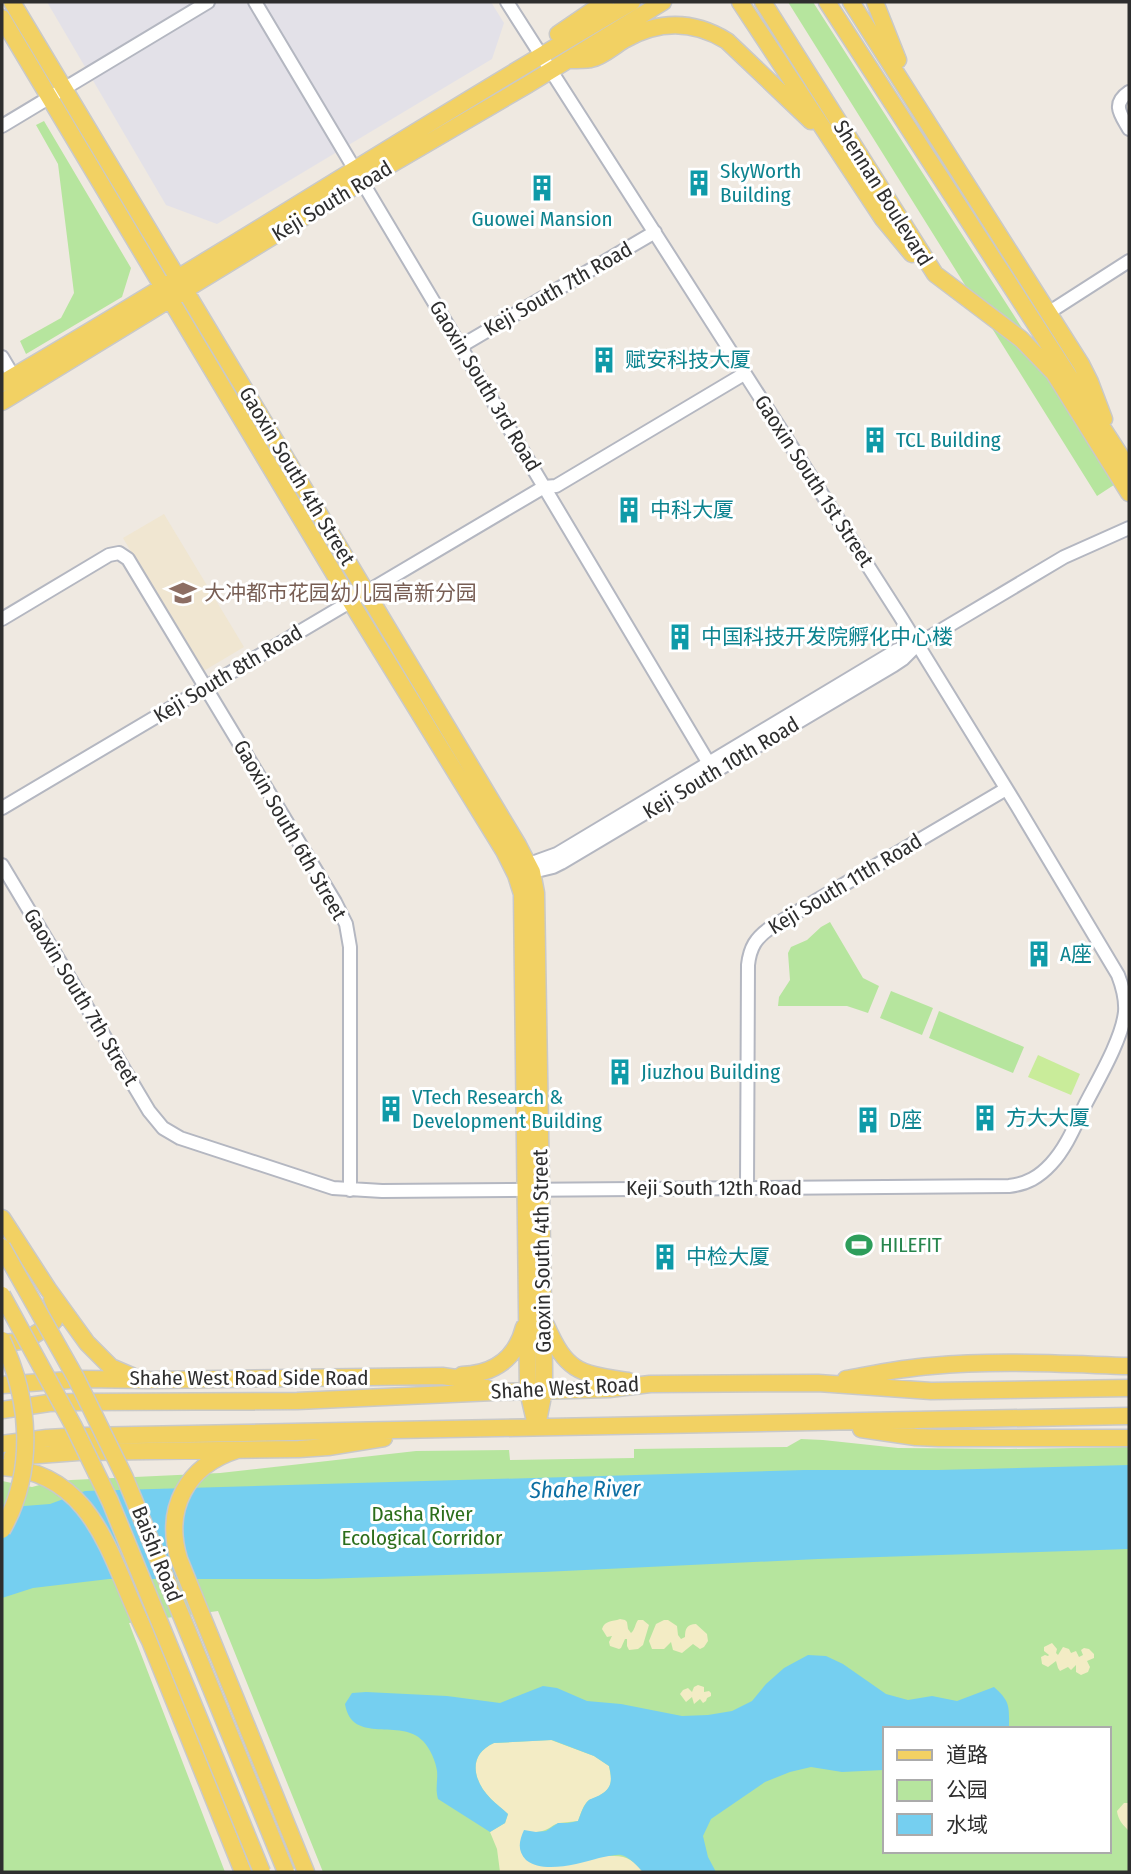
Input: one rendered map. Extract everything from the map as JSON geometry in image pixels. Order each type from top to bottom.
[{"type":"main road","name":"Gaoxin South 4th Street","points":[[12,2],[366,592],[523,870],[534,1190],[544,1320],[536,1391]]},
{"type":"main road","points":[[541,55],[560,32],[605,2]]},
{"type":"main road","name":"Keji South Road","points":[[2,402],[12,383],[182,284],[359,175],[541,55],[632,2]]},
{"type":"main road","name":"Keji South Road","points":[[359,175],[551,70],[663,2]]},
{"type":"main road","points":[[740,2],[883,219],[907,248],[934,274]]},
{"type":"main road","name":"Shennan Boulevard","points":[[763,2],[934,274],[1021,339],[1054,373],[1129,493]]},
{"type":"main road","points":[[827,2],[1129,469]]},
{"type":"main road","points":[[851,2],[1086,372],[1116,449],[1129,463]]},
{"type":"main road","points":[[875,2],[920,110]]},
{"type":"main road","name":"Gaoxin South 4th Street","points":[[2,18],[351,601],[523,870]]},
{"type":"main road","points":[[567,60],[593,59],[636,33],[653,28],[682,25],[696,27],[727,41],[831,139]]},
{"type":"main road","name":"Gaoxin South 4th Street","points":[[534,1190],[527,1311],[537,1426]]},
{"type":"main road","points":[[2,1218],[87,1343],[111,1367],[151,1380]]},
{"type":"main road","name":"Baishi Road","points":[[2,1247],[70,1368],[125,1478],[286,1872]]},
{"type":"main road","points":[[2,1530],[19,1489],[26,1440],[18,1382],[2,1341],[23,1340],[54,1321],[56,1308],[48,1289]]},
{"type":"main road","name":"Baishi Road","points":[[2,1295],[74,1424],[110,1501],[262,1872]]},
{"type":"main road","points":[[442,1376],[479,1374],[507,1360],[520,1340],[527,1311]]},
{"type":"main road","points":[[544,1320],[558,1349],[575,1368],[586,1374],[650,1384]]},
{"type":"main road","points":[[818,1383],[930,1366],[1049,1362],[1129,1354]]},
{"type":"main road","points":[[1049,1362],[1129,1366]]},
{"type":"main road","name":"Shahe West Road Side Road","points":[[2,1385],[59,1380],[442,1376],[470,1380],[494,1392]]},
{"type":"main road","points":[[290,1378],[381,1397]]},
{"type":"main road","name":"Shahe West Road","points":[[2,1410],[49,1403],[297,1401],[609,1389],[650,1384],[818,1383],[931,1391],[1129,1388]]},
{"type":"main road","name":"Shahe West Road","points":[[2,1444],[83,1436],[1129,1416]]},
{"type":"main road","points":[[817,1423],[916,1437],[1129,1438]]},
{"type":"main road","points":[[2,1458],[78,1452],[314,1448],[435,1429]]},
{"type":"main road","points":[[237,1450],[211,1462],[193,1478],[183,1492],[175,1514],[175,1545],[306,1872]]},
{"type":"main road","points":[[2,1467],[38,1475],[70,1493],[90,1514],[102,1534],[150,1641],[243,1872]]},
{"type":"main road","points":[[135,1612],[150,1599],[160,1596],[179,1595],[197,1603]]},
{"type":"street","points":[[2,126],[208,2]]},
{"type":"street","name":"Gaoxin South 3rd Road","points":[[255,2],[711,767]]},
{"type":"street","name":"Gaoxin South 1st Street","points":[[507,2],[918,644],[1113,965]]},
{"type":"street","points":[[1129,92],[1119,103],[1129,130]]},
{"type":"street","name":"Keji South 7th Road","points":[[461,346],[655,232]]},
{"type":"street","points":[[1048,313],[1129,261]]},
{"type":"street","points":[[2,357],[12,383]]},
{"type":"street","name":"Keji South 8th Road","points":[[2,808],[544,487],[556,486],[744,374]]},
{"type":"street","name":"Keji South 10th Road","points":[[523,870],[553,867],[561,863],[897,650],[918,644],[1064,556],[1129,528]]},
{"type":"street","name":"Gaoxin South 6th Street","points":[[2,619],[109,555],[119,553],[128,559],[206,687],[335,901],[346,924],[350,947],[349,1190]]},
{"type":"street","name":"Keji South 11th Road","points":[[747,1188],[748,965],[753,943],[771,928],[1006,789]]},
{"type":"street","name":"Gaoxin South 7th Street","points":[[2,864],[149,1111],[163,1128]]},
{"type":"street","name":"Keji South 12th Road","points":[[163,1128],[180,1138],[334,1188],[349,1190],[1009,1186],[1036,1178],[1061,1152],[1119,1035],[1125,1004],[1122,985],[1113,965]]},
{"type":"shaded area","points":[[47,2],[491,2],[504,23],[492,59],[217,224],[166,205]]},
{"type":"shaded area","name":"大冲都市花园幼儿园高新分园","points":[[164,514],[244,647],[202,672],[123,538]]},
{"type":"green space","points":[[788,2],[813,2],[1120,481],[1097,496]]},
{"type":"green space","points":[[44,121],[131,268],[122,297],[26,354],[20,341],[61,318],[74,293],[58,164],[36,125]]},
{"type":"green space","points":[[830,922],[863,978],[879,986],[868,1013],[847,1006],[778,1006],[779,997],[790,980],[788,953],[791,947],[807,940]]},
{"type":"green space","points":[[891,991],[933,1008],[922,1035],[880,1018]]},
{"type":"green space","points":[[939,1011],[1024,1047],[1013,1073],[929,1038]]},
{"type":"green space","points":[[1038,1055],[1080,1074],[1071,1095],[1028,1077]]},
{"type":"green space","points":[[801,1439],[898,1448],[1129,1447],[1129,1872],[323,1872],[218,1611],[129,1623],[225,1872],[2,1872],[2,1481],[32,1487],[71,1480],[220,1473],[416,1451],[509,1450],[510,1460],[634,1458],[634,1449],[787,1447]]},
{"type":"sand","points":[[620,1619],[627,1622],[631,1633],[638,1620],[649,1625],[643,1645],[638,1649],[629,1650],[627,1639],[619,1649],[610,1646],[612,1636],[607,1637],[603,1626]]},
{"type":"sand","points":[[664,1620],[677,1626],[681,1639],[685,1637],[689,1626],[696,1624],[707,1634],[708,1641],[700,1649],[693,1644],[682,1653],[673,1650],[671,1642],[664,1649],[652,1649],[649,1641],[656,1624]]},
{"type":"sand","points":[[1052,1643],[1058,1655],[1063,1647],[1071,1653],[1076,1651],[1079,1657],[1083,1655],[1081,1650],[1089,1649],[1094,1658],[1087,1661],[1090,1667],[1088,1672],[1081,1675],[1076,1672],[1076,1665],[1071,1670],[1068,1667],[1060,1671],[1056,1661],[1048,1667],[1042,1664],[1041,1657],[1049,1655],[1044,1651],[1044,1647]]},
{"type":"sand","points":[[698,1685],[704,1687],[704,1692],[709,1691],[711,1696],[703,1703],[700,1699],[694,1704],[692,1697],[686,1702],[680,1694],[688,1688],[692,1692]]},
{"type":"sand","points":[[551,1740],[594,1756],[609,1766],[610,1783],[604,1792],[587,1802],[578,1821],[559,1823],[536,1832],[610,1856],[625,1857],[643,1872],[500,1872],[497,1849],[490,1832],[505,1823],[508,1814],[491,1799],[480,1784],[476,1761],[485,1748],[494,1743]]},
{"type":"sand","points":[[1124,1803],[1129,1803],[1129,1831],[1121,1822],[1117,1811]]},
{"type":"water","name":"Dasha River Ecological Corridor","points":[[1129,1465],[1129,1549],[317,1579],[109,1579],[33,1588],[2,1598],[2,1505],[50,1504],[85,1491],[804,1470]]},
{"type":"water","points":[[808,1655],[826,1656],[843,1664],[886,1694],[908,1700],[932,1696],[957,1701],[994,1687],[1008,1705],[1009,1727],[883,1727],[883,1770],[842,1772],[811,1767],[790,1772],[765,1782],[711,1819],[703,1836],[708,1857],[716,1872],[643,1872],[621,1855],[551,1867],[533,1864],[521,1853],[520,1842],[524,1830],[546,1831],[558,1823],[578,1821],[587,1802],[607,1789],[611,1779],[609,1766],[594,1756],[552,1740],[494,1743],[485,1748],[476,1761],[477,1777],[485,1792],[508,1814],[505,1823],[490,1832],[438,1799],[434,1759],[423,1741],[414,1734],[403,1731],[367,1728],[357,1724],[349,1717],[345,1704],[352,1693],[366,1692],[447,1696],[500,1703],[543,1686],[557,1688],[587,1701],[621,1704],[682,1716],[708,1715],[732,1711],[752,1701],[784,1668]]},
{"type":"place","name":"SkyWorth Building","points":[[699,183]]},
{"type":"place","name":"Guowei Mansion","points":[[542,188]]},
{"type":"place","name":"赋安科技大厦","points":[[604,360]]},
{"type":"place","name":"TCL Building","points":[[875,440]]},
{"type":"place","name":"中科大厦","points":[[629,510]]},
{"type":"place","name":"大冲都市花园幼儿园高新分园","points":[[183,593]]},
{"type":"place","name":"中国科技开发院孵化中心楼","points":[[680,637]]},
{"type":"place","name":"A座","points":[[1039,954]]},
{"type":"place","name":"Jiuzhou Building","points":[[620,1072]]},
{"type":"place","name":"VTech Research & Development Building","points":[[391,1109]]},
{"type":"place","name":"方大大厦","points":[[985,1118]]},
{"type":"place","name":"D座","points":[[868,1120]]},
{"type":"place","name":"HILEFIT","points":[[859,1245]]},
{"type":"place","name":"中检大厦","points":[[665,1257]]},
{"type":"water label","name":"Shahe River","points":[[585,1489]]}]
